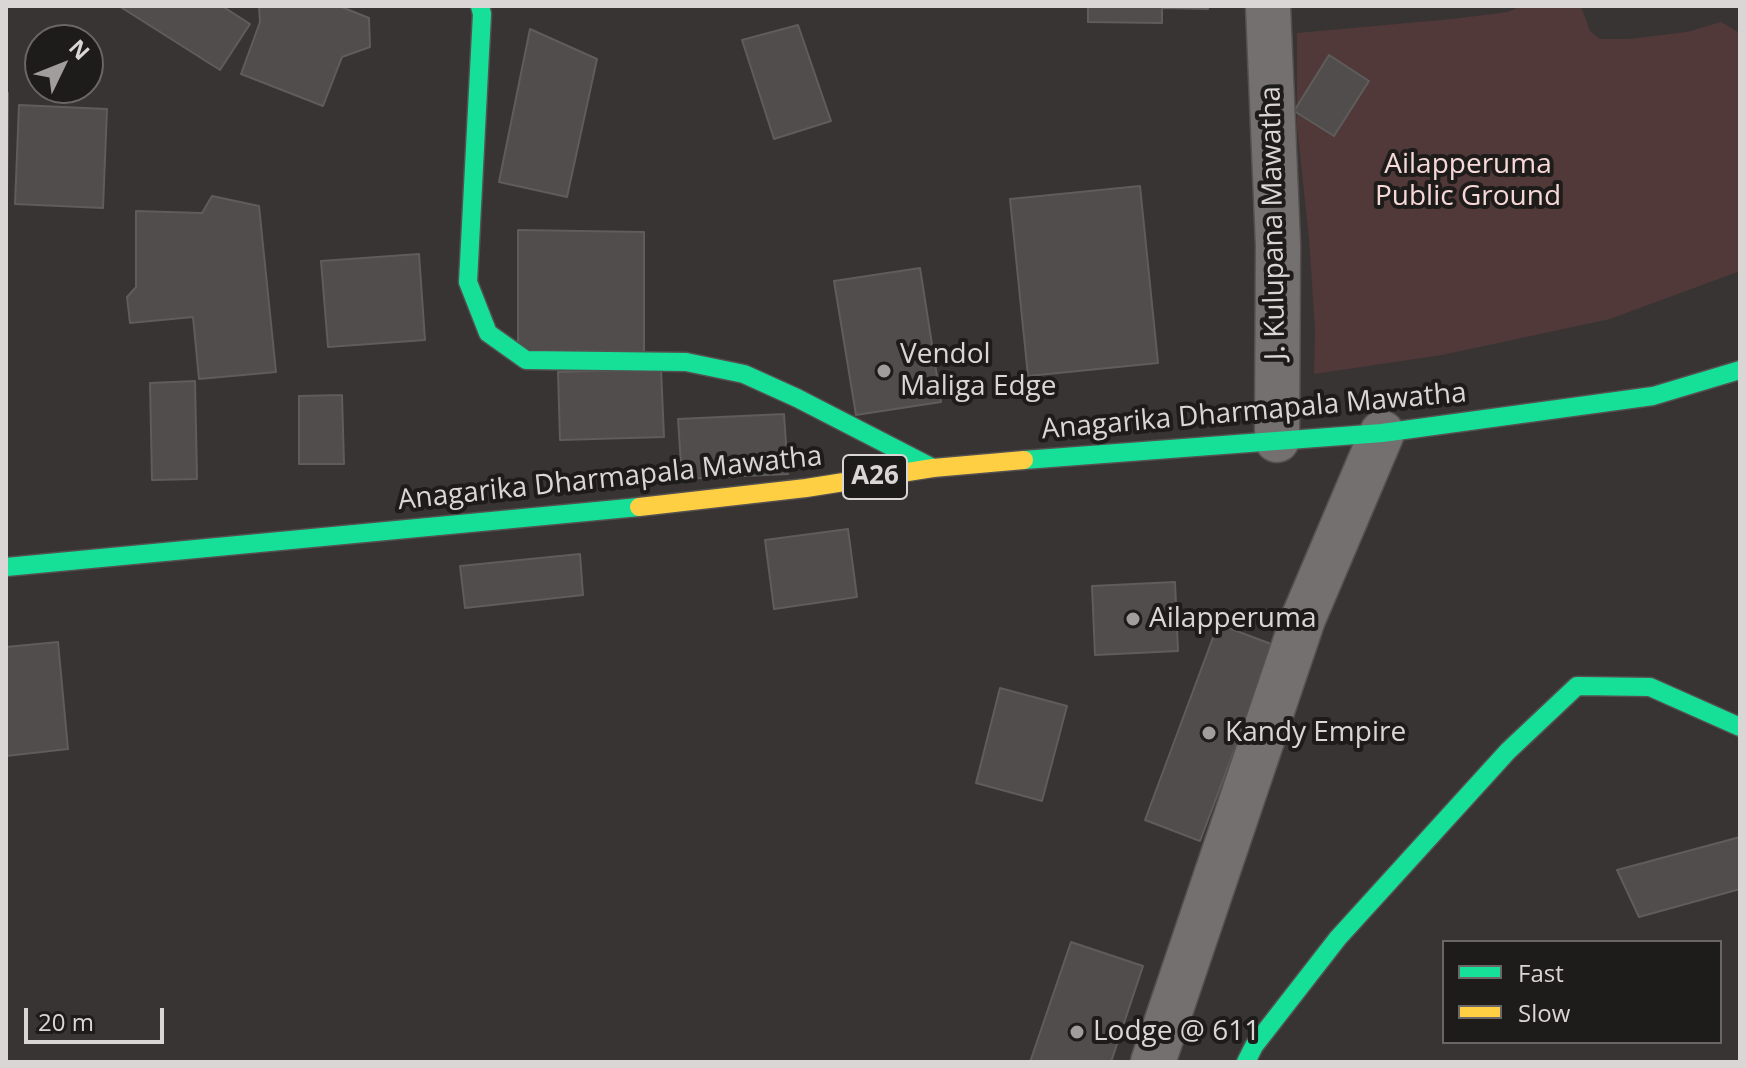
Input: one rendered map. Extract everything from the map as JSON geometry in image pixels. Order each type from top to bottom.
[{"type":"main road","points":[[480,6],[468,282],[488,333],[526,360],[686,362],[744,374],[933,468]]},
{"type":"main road","name":"Anagarika Dharmapala Mawatha","points":[[6,567],[609,510],[806,488],[933,468],[1382,433],[1653,396],[1740,370]]},
{"type":"main road","points":[[1246,1062],[1254,1046],[1338,938],[1508,751],[1577,686],[1650,687],[1740,727]]},
{"type":"street","name":"J. Kulupana Mawatha","points":[[1268,6],[1278,245],[1277,440]]},
{"type":"street","points":[[1153,1062],[1303,619],[1382,433]]},
{"type":"green space","name":"Ailapperuma Public Ground","points":[[1521,6],[1581,6],[1590,31],[1600,39],[1687,32],[1721,22],[1740,33],[1740,271],[1610,319],[1442,355],[1314,374],[1315,329],[1309,238],[1297,126],[1297,33],[1452,19],[1508,12]]},
{"type":"building","points":[[119,6],[222,6],[250,24],[220,70]]},
{"type":"building","points":[[259,6],[339,6],[369,18],[370,47],[342,57],[323,106],[241,74],[260,22]]},
{"type":"building","points":[[1088,6],[1208,6],[1208,9],[1162,8],[1162,23],[1088,22]]},
{"type":"building","points":[[798,25],[831,121],[774,139],[742,40]]},
{"type":"building","points":[[530,29],[597,59],[567,197],[499,182]]},
{"type":"building","points":[[1329,55],[1369,81],[1334,136],[1294,111]]},
{"type":"building","points":[[8,93],[7,201],[6,201]]},
{"type":"building","points":[[19,105],[107,109],[103,208],[15,204]]},
{"type":"building","points":[[1140,186],[1158,363],[1028,376],[1010,199]]},
{"type":"building","points":[[212,196],[259,206],[276,372],[199,379],[193,317],[130,323],[127,297],[136,287],[136,211],[202,213]]},
{"type":"building","points":[[518,230],[644,232],[644,352],[518,351]]},
{"type":"building","points":[[419,254],[425,340],[328,347],[321,261]]},
{"type":"building","points":[[920,268],[941,402],[856,415],[834,281]]},
{"type":"building","points":[[661,369],[664,437],[560,440],[558,372]]},
{"type":"building","points":[[195,381],[197,479],[152,480],[150,383]]},
{"type":"building","points":[[342,395],[344,464],[299,464],[299,396]]},
{"type":"building","points":[[784,414],[788,474],[682,479],[678,419]]},
{"type":"building","points":[[848,529],[857,597],[774,609],[765,540]]},
{"type":"building","points":[[580,554],[583,595],[465,608],[460,566]]},
{"type":"building","points":[[1175,582],[1178,651],[1095,655],[1092,586]]},
{"type":"building","name":"Kandy Empire","points":[[1218,624],[1274,645],[1200,841],[1145,820]]},
{"type":"building","points":[[58,642],[68,749],[6,756],[6,647]]},
{"type":"building","points":[[1000,688],[1067,706],[1042,801],[976,783]]},
{"type":"building","points":[[1740,837],[1740,889],[1639,917],[1617,870]]},
{"type":"building","points":[[1071,942],[1143,966],[1111,1062],[1030,1062]]},
{"type":"traffic: fast","points":[[480,6],[468,282],[488,333],[526,360],[686,362],[744,374],[933,468]]},
{"type":"traffic: fast","points":[[1024,460],[1382,433],[1653,396],[1740,370]]},
{"type":"traffic: fast","points":[[6,567],[639,507]]},
{"type":"traffic: fast","points":[[1246,1062],[1254,1046],[1338,938],[1508,751],[1577,686],[1650,687],[1740,727]]},
{"type":"traffic: slow","points":[[639,507],[806,488],[933,468],[1024,460]]},
{"type":"place","name":"Vendol Maliga Edge","points":[[884,371]]},
{"type":"place","name":"Ailapperuma","points":[[1133,619]]},
{"type":"place","name":"Kandy Empire","points":[[1209,733]]},
{"type":"place","name":"Lodge @ 611","points":[[1077,1032]]}]
